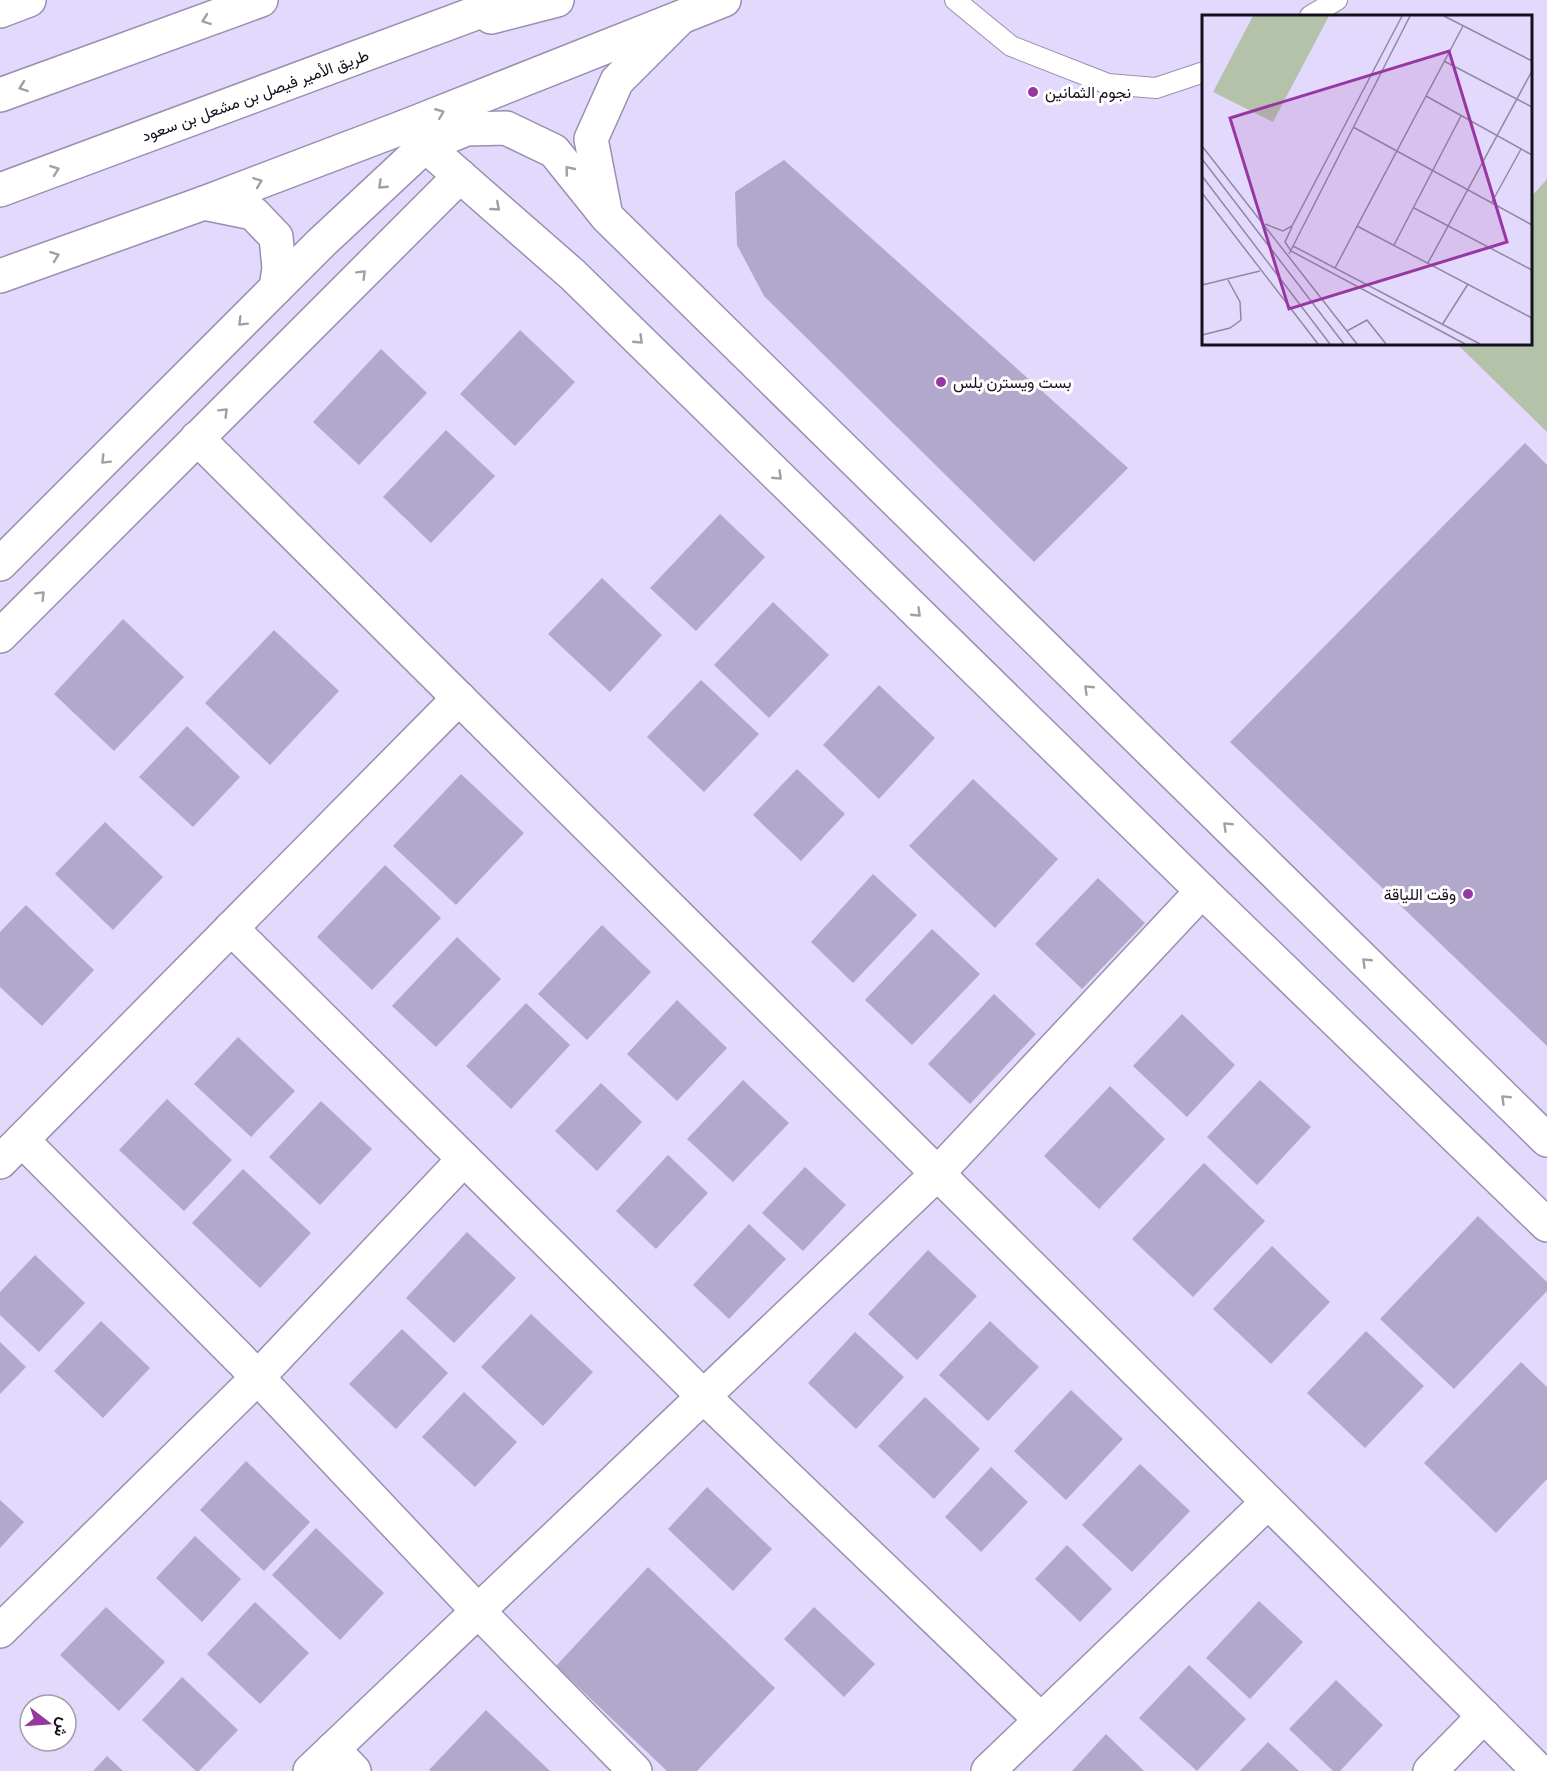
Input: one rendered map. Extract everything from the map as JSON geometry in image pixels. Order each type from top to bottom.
[{"type":"street","points":[[0,11],[29,0]]},
{"type":"street","points":[[0,95],[261,0]]},
{"type":"street","name":"طريق الأمير فيصل بن مشعل بن سعود","points":[[0,190],[511,0]]},
{"type":"street","points":[[413,37],[557,0]]},
{"type":"street","points":[[0,276],[204,203],[414,136],[724,0]]},
{"type":"street","points":[[606,216],[591,139],[616,81],[680,18]]},
{"type":"street","points":[[0,564],[321,243],[414,136],[466,129],[506,128],[554,151],[606,216],[1547,1140]]},
{"type":"street","points":[[414,136],[573,275],[1547,1226]]},
{"type":"street","points":[[0,636],[460,176]]},
{"type":"street","points":[[204,203],[253,213],[276,237],[279,268],[276,288]]},
{"type":"street","points":[[198,438],[1539,1771]]},
{"type":"street","points":[[459,698],[11,1151],[257,1378],[478,1611],[635,1771]]},
{"type":"street","points":[[333,1764],[478,1611],[938,1173],[1202,891]]},
{"type":"street","points":[[231,928],[703,1396],[1041,1720]]},
{"type":"street","points":[[0,1631],[257,1378],[464,1159]]},
{"type":"street","points":[[988,1771],[1268,1502]]},
{"type":"street","points":[[1430,1771],[1484,1716]]},
{"type":"lane","points":[[955,0],[1011,46],[1108,84],[1156,87],[1202,72]]},
{"type":"lane","points":[[1312,15],[1337,0]]},
{"type":"green space","points":[[1547,179],[1547,432],[1458,345],[1532,345],[1532,196]]},
{"type":"building","name":"بست ويسترن بلس","points":[[784,160],[1128,468],[1034,562],[764,296],[737,245],[735,192]]},
{"type":"building","points":[[520,330],[575,382],[515,446],[460,394]]},
{"type":"building","points":[[381,349],[427,393],[359,465],[313,422]]},
{"type":"building","points":[[446,430],[495,476],[431,543],[383,497]]},
{"type":"building","name":"وقت اللياقة","points":[[1525,443],[1547,465],[1547,1046],[1230,742]]},
{"type":"building","points":[[720,514],[765,557],[696,631],[650,588]]},
{"type":"building","points":[[602,578],[662,635],[610,692],[548,634]]},
{"type":"building","points":[[773,602],[829,655],[769,718],[714,665]]},
{"type":"building","points":[[123,619],[184,677],[114,751],[54,694]]},
{"type":"building","points":[[274,630],[339,691],[270,765],[205,703]]},
{"type":"building","points":[[701,680],[759,734],[704,792],[647,737]]},
{"type":"building","points":[[879,685],[935,738],[879,799],[823,745]]},
{"type":"building","points":[[187,726],[240,777],[193,827],[139,777]]},
{"type":"building","points":[[797,769],[845,814],[801,861],[753,815]]},
{"type":"building","points":[[461,774],[524,833],[456,905],[393,846]]},
{"type":"building","points":[[973,779],[1058,859],[995,928],[909,846]]},
{"type":"building","points":[[105,822],[163,877],[113,930],[55,874]]},
{"type":"building","points":[[385,865],[441,918],[372,990],[317,937]]},
{"type":"building","points":[[873,874],[917,915],[853,983],[811,942]]},
{"type":"building","points":[[1098,878],[1145,923],[1082,989],[1035,944]]},
{"type":"building","points":[[26,905],[94,970],[42,1026],[0,987],[0,932]]},
{"type":"building","points":[[602,925],[651,972],[587,1040],[538,994]]},
{"type":"building","points":[[932,929],[980,974],[912,1045],[865,1000]]},
{"type":"building","points":[[457,937],[501,979],[436,1047],[392,1006]]},
{"type":"building","points":[[994,994],[1036,1034],[970,1104],[928,1064]]},
{"type":"building","points":[[677,1000],[727,1048],[677,1101],[627,1054]]},
{"type":"building","points":[[526,1003],[570,1045],[511,1109],[466,1066]]},
{"type":"building","points":[[1182,1014],[1235,1065],[1187,1117],[1133,1066]]},
{"type":"building","points":[[238,1037],[295,1091],[251,1137],[194,1084]]},
{"type":"building","points":[[743,1080],[789,1123],[733,1182],[687,1139]]},
{"type":"building","points":[[1260,1080],[1311,1127],[1257,1185],[1207,1137]]},
{"type":"building","points":[[601,1083],[642,1122],[597,1171],[555,1131]]},
{"type":"building","points":[[1110,1086],[1165,1139],[1099,1209],[1044,1156]]},
{"type":"building","points":[[167,1099],[232,1160],[184,1211],[119,1150]]},
{"type":"building","points":[[321,1101],[372,1149],[320,1205],[269,1157]]},
{"type":"building","points":[[668,1155],[708,1193],[656,1249],[616,1211]]},
{"type":"building","points":[[1204,1163],[1265,1221],[1193,1297],[1132,1239]]},
{"type":"building","points":[[805,1167],[846,1205],[803,1251],[762,1213]]},
{"type":"building","points":[[243,1169],[311,1233],[260,1288],[192,1223]]},
{"type":"building","points":[[1478,1216],[1547,1282],[1547,1291],[1454,1389],[1380,1319]]},
{"type":"building","points":[[749,1224],[786,1259],[729,1319],[693,1285]]},
{"type":"building","points":[[467,1232],[516,1278],[454,1343],[406,1298]]},
{"type":"building","points":[[1272,1246],[1330,1302],[1271,1364],[1213,1309]]},
{"type":"building","points":[[928,1250],[977,1296],[917,1360],[868,1314]]},
{"type":"building","points":[[35,1255],[85,1303],[39,1352],[0,1315],[0,1292]]},
{"type":"building","points":[[531,1314],[593,1372],[543,1426],[481,1367]]},
{"type":"building","points":[[101,1321],[150,1368],[103,1418],[54,1371]]},
{"type":"building","points":[[990,1321],[1039,1367],[988,1421],[939,1375]]},
{"type":"building","points":[[402,1329],[448,1373],[396,1429],[349,1384]]},
{"type":"building","points":[[1366,1331],[1424,1386],[1365,1448],[1307,1393]]},
{"type":"building","points":[[855,1332],[904,1377],[856,1429],[808,1383]]},
{"type":"building","points":[[0,1342],[26,1367],[0,1394]]},
{"type":"building","points":[[1521,1362],[1547,1387],[1547,1479],[1496,1533],[1424,1463]]},
{"type":"building","points":[[1071,1390],[1123,1439],[1066,1500],[1014,1451]]},
{"type":"building","points":[[464,1392],[517,1442],[475,1487],[422,1437]]},
{"type":"building","points":[[925,1397],[980,1449],[934,1499],[878,1446]]},
{"type":"building","points":[[246,1461],[310,1522],[264,1571],[200,1510]]},
{"type":"building","points":[[1140,1464],[1190,1511],[1132,1572],[1082,1525]]},
{"type":"building","points":[[991,1467],[1028,1502],[981,1552],[945,1517]]},
{"type":"building","points":[[707,1487],[772,1549],[733,1591],[668,1529]]},
{"type":"building","points":[[0,1500],[24,1522],[0,1548]]},
{"type":"building","points":[[316,1528],[384,1593],[340,1640],[272,1575]]},
{"type":"building","points":[[195,1536],[241,1579],[202,1622],[156,1578]]},
{"type":"building","points":[[1067,1545],[1112,1589],[1080,1622],[1035,1579]]},
{"type":"building","points":[[648,1567],[775,1688],[697,1771],[667,1771],[556,1666]]},
{"type":"building","points":[[1259,1601],[1303,1642],[1250,1699],[1206,1658]]},
{"type":"building","points":[[255,1602],[309,1653],[260,1704],[207,1654]]},
{"type":"building","points":[[106,1607],[165,1662],[119,1711],[60,1655]]},
{"type":"building","points":[[814,1607],[875,1664],[844,1697],[784,1639]]},
{"type":"building","points":[[1189,1665],[1246,1719],[1197,1771],[1139,1718]]},
{"type":"building","points":[[182,1677],[238,1730],[199,1771],[196,1771],[142,1720]]},
{"type":"building","points":[[1336,1680],[1383,1725],[1340,1771],[1333,1771],[1289,1729]]},
{"type":"building","points":[[486,1710],[550,1771],[429,1770]]},
{"type":"building","points":[[1106,1734],[1144,1771],[1072,1771]]},
{"type":"building","points":[[1268,1742],[1299,1771],[1240,1771]]},
{"type":"building","points":[[107,1756],[123,1771],[93,1771]]},
{"type":"place","name":"نجوم الثمانين","points":[[1033,92]]},
{"type":"place","name":"بست ويسترن بلس","points":[[941,382]]},
{"type":"place","name":"وقت اللياقة","points":[[1468,894]]}]
